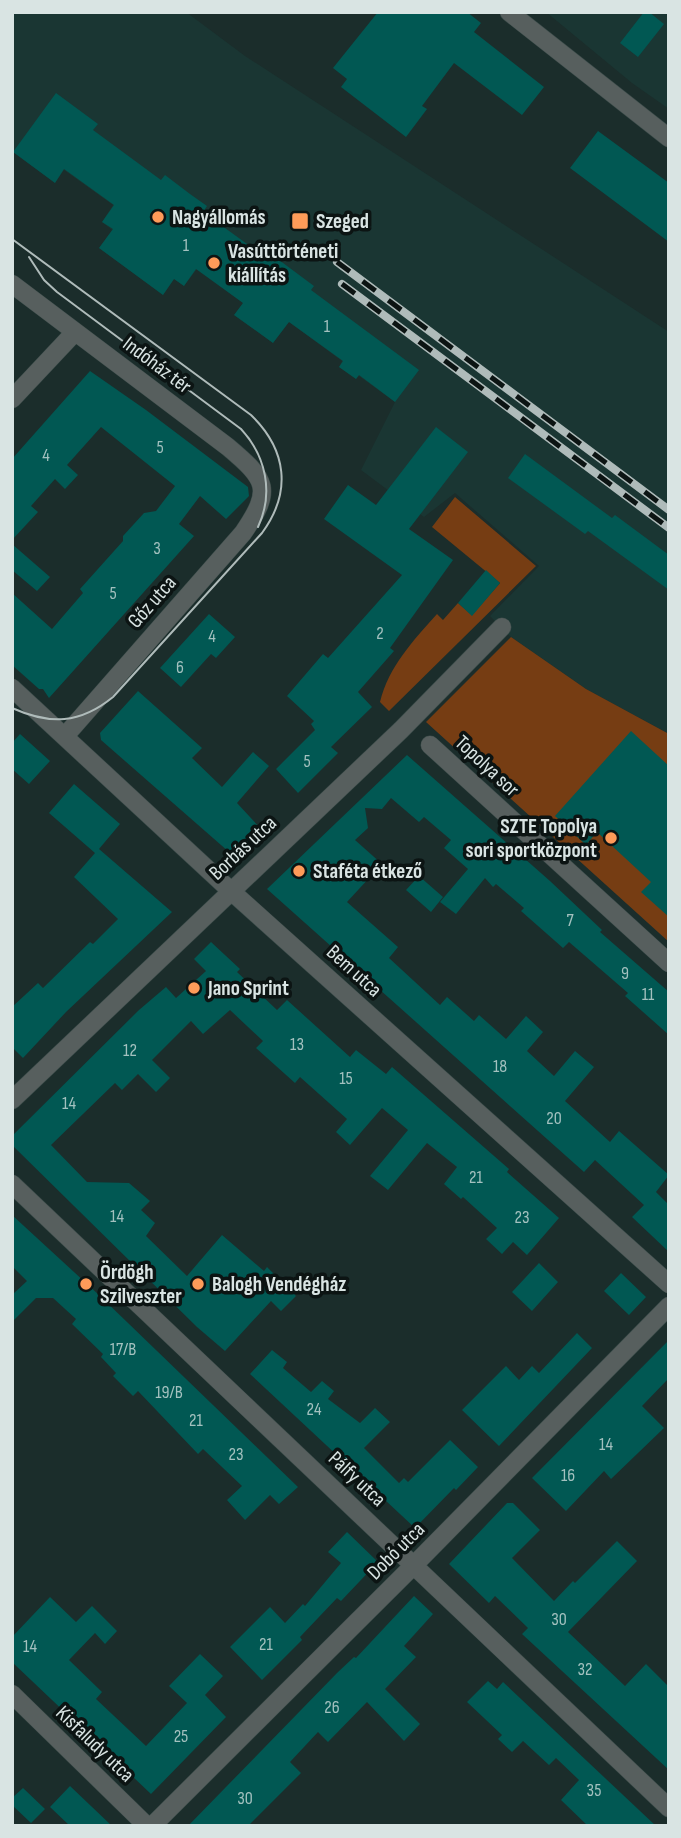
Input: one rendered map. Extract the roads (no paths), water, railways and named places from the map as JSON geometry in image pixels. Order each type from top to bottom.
[{"type":"street","points":[[509,12],[669,138]]},
{"type":"street","name":"Indóház tér","points":[[12,284],[244,460],[260,479],[262,492]]},
{"type":"street","points":[[12,398],[75,332]]},
{"type":"street","name":"Gőz utca","points":[[65,736],[243,533],[257,512],[262,492]]},
{"type":"street","name":"Borbás utca","points":[[12,1100],[401,730],[502,626]]},
{"type":"street","name":"Bem utca","points":[[12,688],[231,891],[669,1283]]},
{"type":"street","name":"Topolya sor","points":[[430,745],[669,963]]},
{"type":"street","name":"Pálfy utca","points":[[12,1184],[669,1808]]},
{"type":"street","name":"Dobó utca","points":[[152,1826],[669,1306]]},
{"type":"street","name":"Kisfaludy utca","points":[[12,1694],[147,1826]]},
{"type":"tram line","points":[[12,239],[251,415],[272,442],[281,472],[278,502],[262,533],[113,697],[89,712],[64,719],[39,717],[12,708]]},
{"type":"tram line","points":[[29,257],[44,280],[57,292],[241,429],[256,451],[265,475],[266,501],[258,527]]},
{"type":"railway","points":[[337,262],[669,510]]},
{"type":"railway","points":[[342,284],[669,528]]},
{"type":"place","name":"Nagyállomás","points":[[158,217]]},
{"type":"place","name":"Szeged","points":[[300,221]]},
{"type":"place","name":"Vasúttörténeti kiállítás","points":[[214,263]]},
{"type":"place","name":"SZTE Topolya sori sportközpont","points":[[611,838]]},
{"type":"place","name":"Staféta étkező","points":[[299,871]]},
{"type":"place","name":"Jano Sprint","points":[[194,988]]},
{"type":"place","name":"Ördögh Szilveszter","points":[[86,1284]]},
{"type":"place","name":"Balogh Vendégház","points":[[198,1284]]}]
